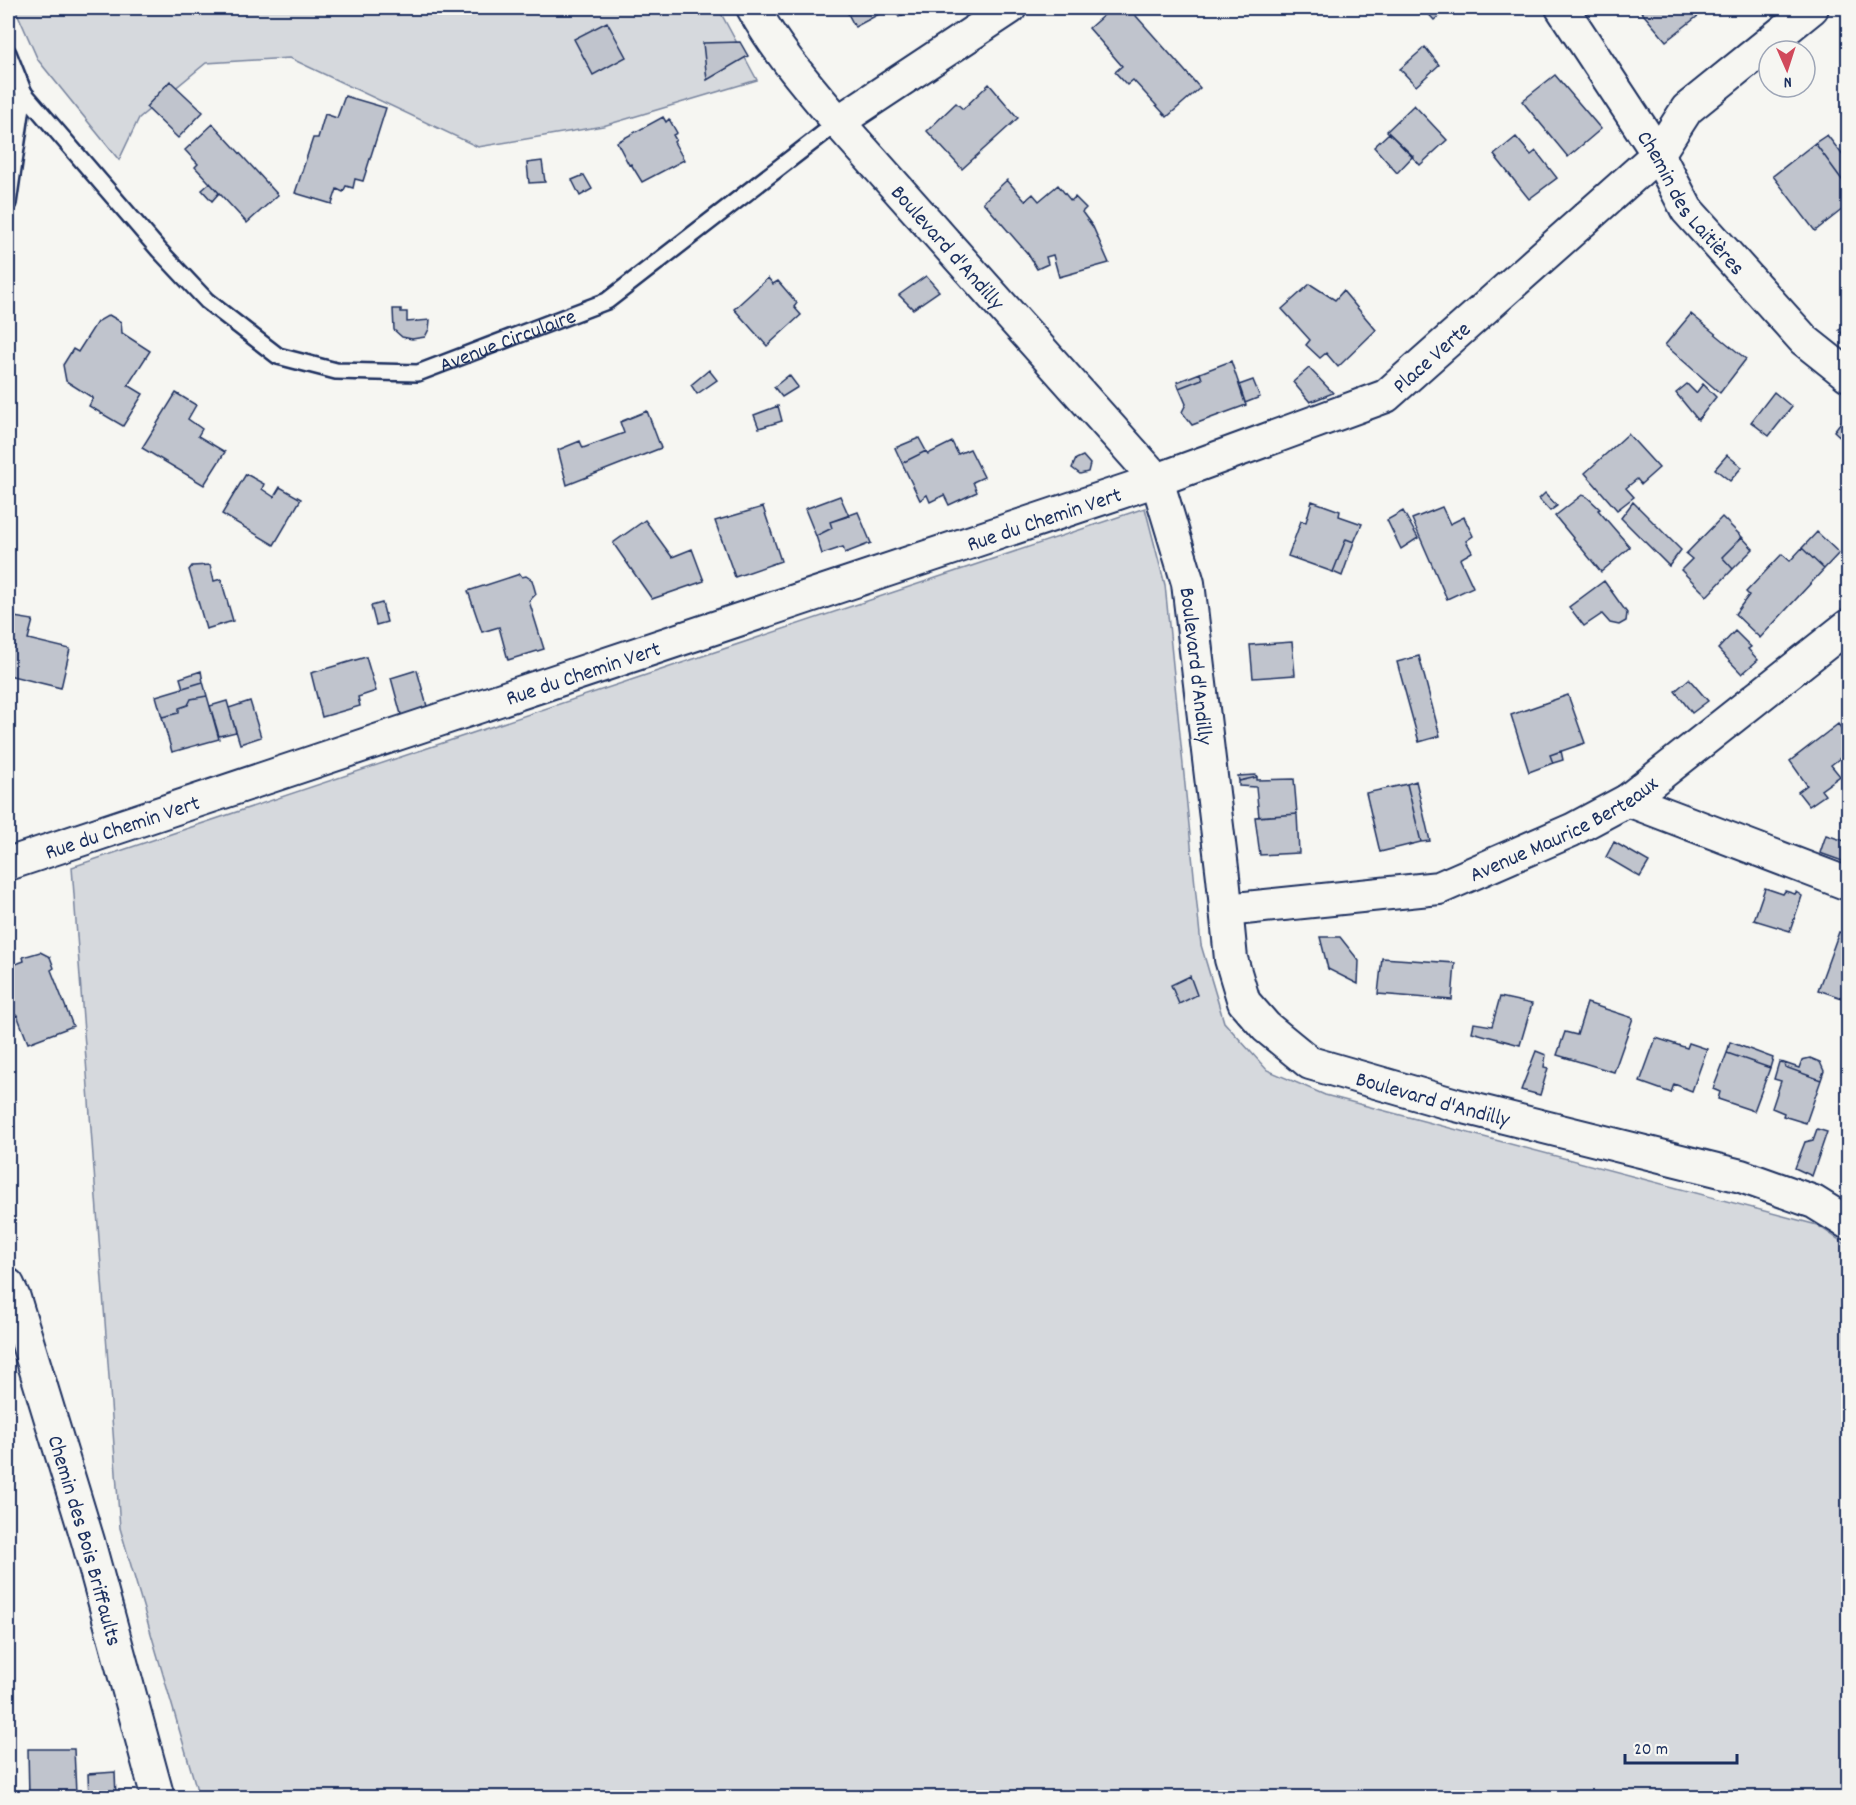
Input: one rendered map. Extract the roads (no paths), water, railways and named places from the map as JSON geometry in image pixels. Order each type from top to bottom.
[{"type":"street","name":"Boulevard d'Andilly","points":[[753,8],[763,27],[790,65],[838,122],[1158,480],[1188,583],[1231,959],[1244,1002],[1266,1027],[1310,1063],[1456,1105],[1742,1176],[1814,1202],[1848,1223]]},
{"type":"street","name":"Avenue Circulaire","points":[[838,122],[1010,8]]},
{"type":"street","name":"Chemin des Laitières","points":[[1562,8],[1658,153],[1687,210],[1804,340],[1848,375]]},
{"type":"street","name":"Place Verte","points":[[1158,480],[1386,396],[1658,153],[1687,109],[1812,8]]},
{"type":"street","name":"Rue du Chemin Vert","points":[[8,864],[1158,480]]},
{"type":"street","name":"Avenue Maurice Berteaux","points":[[1226,909],[1439,888],[1572,830],[1628,800],[1848,626]]},
{"type":"street","points":[[1628,800],[1848,884]]},
{"type":"street","name":"Chemin des Bois Briffaults","points":[[8,1285],[88,1541],[158,1797]]},
{"type":"lane","points":[[8,52],[24,93],[8,203]]},
{"type":"lane","name":"Avenue Circulaire","points":[[24,93],[159,250],[207,301],[278,356],[336,372],[418,373],[607,301],[838,122]]}]
